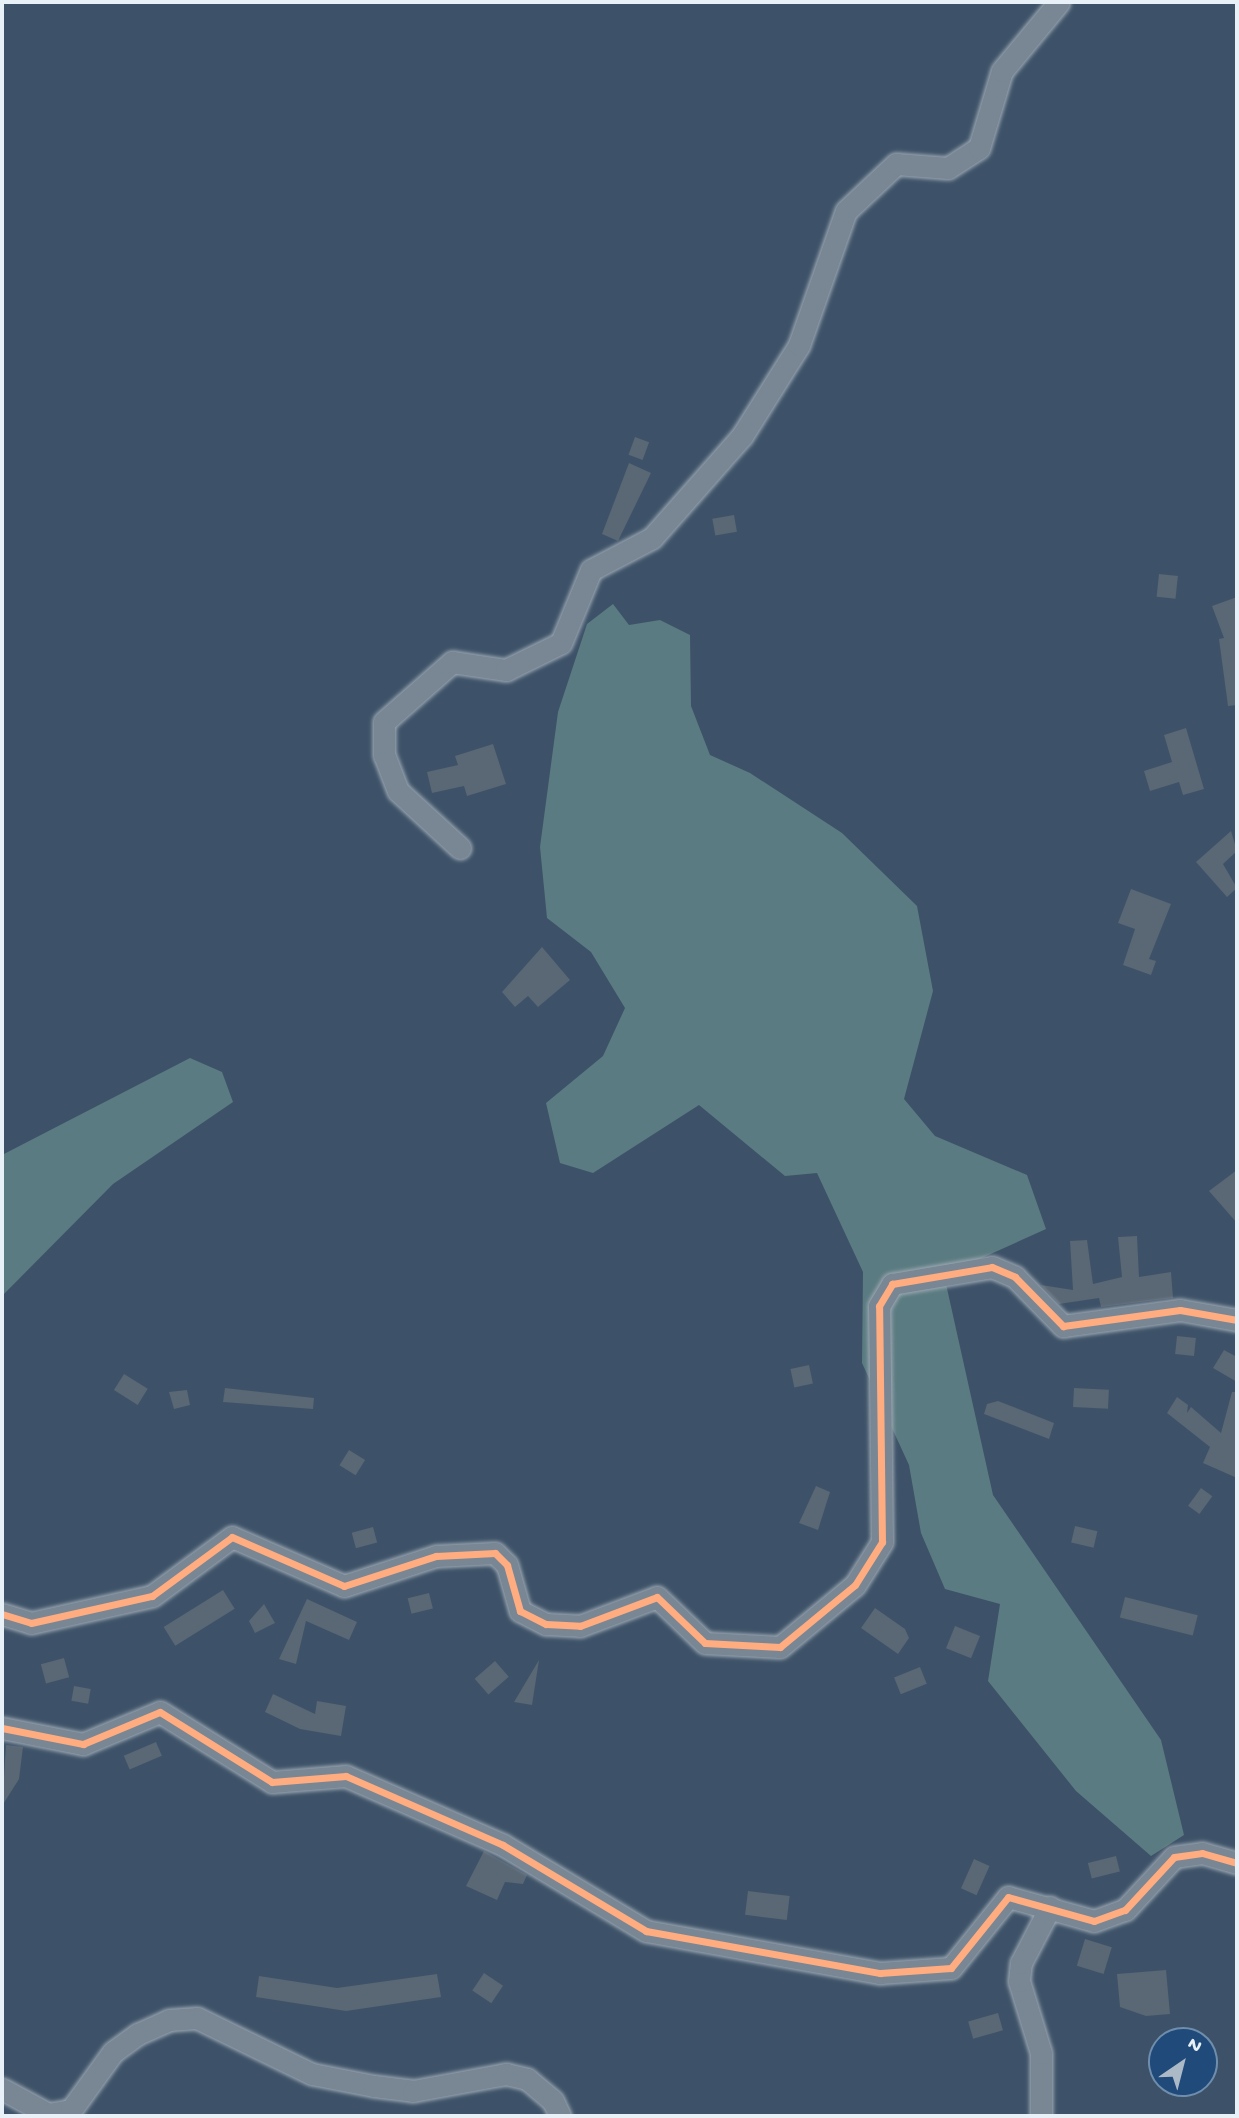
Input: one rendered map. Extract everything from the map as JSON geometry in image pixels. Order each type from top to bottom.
[{"type":"street","points":[[460,848],[398,791],[384,755],[384,722],[452,662],[506,670],[561,643],[591,570],[652,538],[742,436],[799,345],[846,211],[896,163],[948,168],[979,148],[1002,71],[1059,2]]},
{"type":"street","points":[[2,1614],[31,1623],[152,1596],[232,1536],[329,1584],[354,1586],[436,1556],[495,1553],[507,1565],[520,1611],[546,1625],[580,1626],[657,1597],[705,1643],[780,1647],[855,1585],[881,1542],[879,1306],[892,1284],[992,1267],[1015,1277],[1063,1326],[1180,1310],[1237,1320]]},
{"type":"street","points":[[2,1728],[70,1745],[160,1712],[272,1782],[346,1776],[503,1845],[646,1931],[880,1973],[951,1968],[1008,1897],[1094,1921],[1111,1918],[1174,1857],[1202,1853],[1237,1863]]},
{"type":"street","points":[[1041,2116],[1041,2053],[1019,1981],[1050,1907]]},
{"type":"street","points":[[2,2089],[48,2114],[71,2110],[113,2052],[138,2034],[169,2020],[197,2018],[312,2074],[413,2091],[506,2074],[527,2079],[547,2095],[560,2116]]},
{"type":"green space","points":[[613,604],[629,625],[660,620],[690,635],[691,706],[710,755],[750,773],[842,833],[917,906],[933,991],[904,1099],[935,1136],[1027,1175],[1046,1229],[944,1275],[993,1495],[1161,1740],[1184,1835],[1151,1856],[1076,1791],[988,1681],[1000,1604],[945,1589],[921,1533],[909,1465],[862,1363],[863,1272],[817,1173],[785,1176],[699,1105],[593,1173],[560,1163],[546,1103],[603,1056],[625,1008],[591,952],[547,918],[540,847],[558,712],[587,624]]},
{"type":"green space","points":[[190,1058],[222,1072],[233,1102],[113,1184],[2,1296],[2,1155]]},
{"type":"building","points":[[635,437],[649,442],[643,460],[629,455]]},
{"type":"building","points":[[629,463],[651,473],[618,541],[602,534]]},
{"type":"building","points":[[734,515],[737,532],[715,536],[712,519]]},
{"type":"building","points":[[1159,574],[1178,576],[1175,599],[1157,597]]},
{"type":"building","points":[[1237,597],[1237,705],[1228,706],[1219,639],[1224,638],[1212,606]]},
{"type":"building","points":[[1186,728],[1204,789],[1183,795],[1179,782],[1150,791],[1144,771],[1172,762],[1164,735]]},
{"type":"building","points":[[493,744],[506,784],[467,796],[464,786],[432,793],[427,772],[458,765],[455,756]]},
{"type":"building","points":[[1231,831],[1237,851],[1223,864],[1237,888],[1227,897],[1196,862]]},
{"type":"building","points":[[1131,889],[1171,904],[1149,959],[1156,961],[1151,975],[1123,965],[1135,929],[1118,923]]},
{"type":"building","points":[[542,947],[570,980],[538,1007],[528,996],[515,1007],[502,992]]},
{"type":"building","points":[[1237,1170],[1237,1223],[1209,1191]]},
{"type":"building","points":[[1137,1236],[1139,1277],[1171,1272],[1173,1298],[1101,1307],[1099,1298],[1059,1304],[1041,1285],[1073,1290],[1070,1241],[1087,1240],[1093,1284],[1122,1277],[1118,1237]]},
{"type":"building","points":[[1177,1336],[1196,1338],[1194,1356],[1175,1354]]},
{"type":"building","points":[[1224,1350],[1237,1357],[1237,1382],[1213,1368]]},
{"type":"building","points":[[809,1365],[813,1384],[794,1388],[790,1369]]},
{"type":"building","points":[[124,1374],[148,1389],[138,1405],[114,1390]]},
{"type":"building","points":[[225,1388],[314,1398],[313,1409],[223,1402]]},
{"type":"building","points":[[1074,1388],[1109,1390],[1108,1409],[1073,1407]]},
{"type":"building","points":[[187,1390],[190,1405],[174,1409],[169,1392]]},
{"type":"building","points":[[1232,1392],[1237,1392],[1237,1478],[1203,1463],[1210,1447],[1167,1413],[1177,1397],[1188,1405],[1187,1413],[1191,1407],[1221,1433]]},
{"type":"building","points":[[998,1401],[1054,1423],[1049,1439],[984,1414],[987,1404]]},
{"type":"building","points":[[349,1450],[365,1460],[356,1475],[339,1465]]},
{"type":"building","points":[[816,1486],[830,1492],[818,1530],[799,1523]]},
{"type":"building","points":[[1201,1488],[1212,1496],[1199,1514],[1188,1506]]},
{"type":"building","points":[[1075,1526],[1097,1531],[1094,1548],[1071,1543]]},
{"type":"building","points":[[373,1527],[377,1542],[356,1548],[352,1533]]},
{"type":"building","points":[[223,1590],[235,1609],[175,1646],[164,1627]]},
{"type":"building","points":[[429,1593],[433,1609],[412,1614],[408,1598]]},
{"type":"building","points":[[1125,1597],[1198,1615],[1193,1636],[1120,1617]]},
{"type":"building","points":[[307,1599],[357,1622],[349,1640],[306,1621],[296,1664],[279,1659]]},
{"type":"building","points":[[264,1604],[275,1623],[255,1633],[249,1621]]},
{"type":"building","points":[[875,1608],[905,1629],[909,1638],[898,1654],[861,1628]]},
{"type":"building","points":[[955,1626],[980,1636],[971,1658],[946,1648]]},
{"type":"building","points":[[64,1658],[69,1677],[46,1684],[41,1664]]},
{"type":"building","points":[[539,1660],[532,1705],[514,1702]]},
{"type":"building","points":[[495,1661],[509,1677],[488,1695],[475,1679]]},
{"type":"building","points":[[920,1667],[927,1684],[901,1694],[894,1677]]},
{"type":"building","points":[[74,1686],[91,1689],[88,1704],[71,1701]]},
{"type":"building","points":[[273,1694],[315,1714],[317,1701],[346,1706],[341,1736],[300,1729],[265,1712]]},
{"type":"building","points":[[156,1742],[162,1756],[130,1769],[124,1756]]},
{"type":"building","points":[[6,1745],[23,1747],[19,1779],[2,1806]]},
{"type":"building","points":[[484,1851],[527,1875],[523,1884],[505,1882],[497,1900],[466,1886]]},
{"type":"building","points":[[1116,1856],[1120,1872],[1092,1879],[1088,1863]]},
{"type":"building","points":[[974,1859],[990,1866],[977,1895],[961,1888]]},
{"type":"building","points":[[748,1891],[790,1896],[787,1920],[745,1915]]},
{"type":"building","points":[[1085,1939],[1112,1947],[1104,1974],[1077,1966]]},
{"type":"building","points":[[1166,1970],[1170,2014],[1146,2016],[1120,2007],[1117,1974]]},
{"type":"building","points":[[484,1973],[503,1986],[491,2003],[472,1990]]},
{"type":"building","points":[[437,1974],[441,1997],[346,2011],[256,1997],[259,1976],[337,1988]]},
{"type":"building","points":[[998,2013],[1003,2030],[973,2039],[968,2022]]},
{"type":"cycle path","points":[[2,1614],[31,1623],[152,1596],[232,1537],[344,1586],[436,1556],[495,1553],[507,1565],[520,1611],[546,1624],[580,1626],[657,1597],[705,1643],[780,1647],[855,1585],[882,1542],[879,1306],[892,1284],[992,1267],[1015,1277],[1063,1326],[1180,1310],[1237,1320]]},
{"type":"cycle path","points":[[2,1728],[83,1744],[160,1712],[272,1782],[346,1776],[503,1845],[646,1931],[880,1973],[951,1968],[1008,1897],[1094,1921],[1125,1910],[1174,1857],[1202,1853],[1237,1863]]}]
